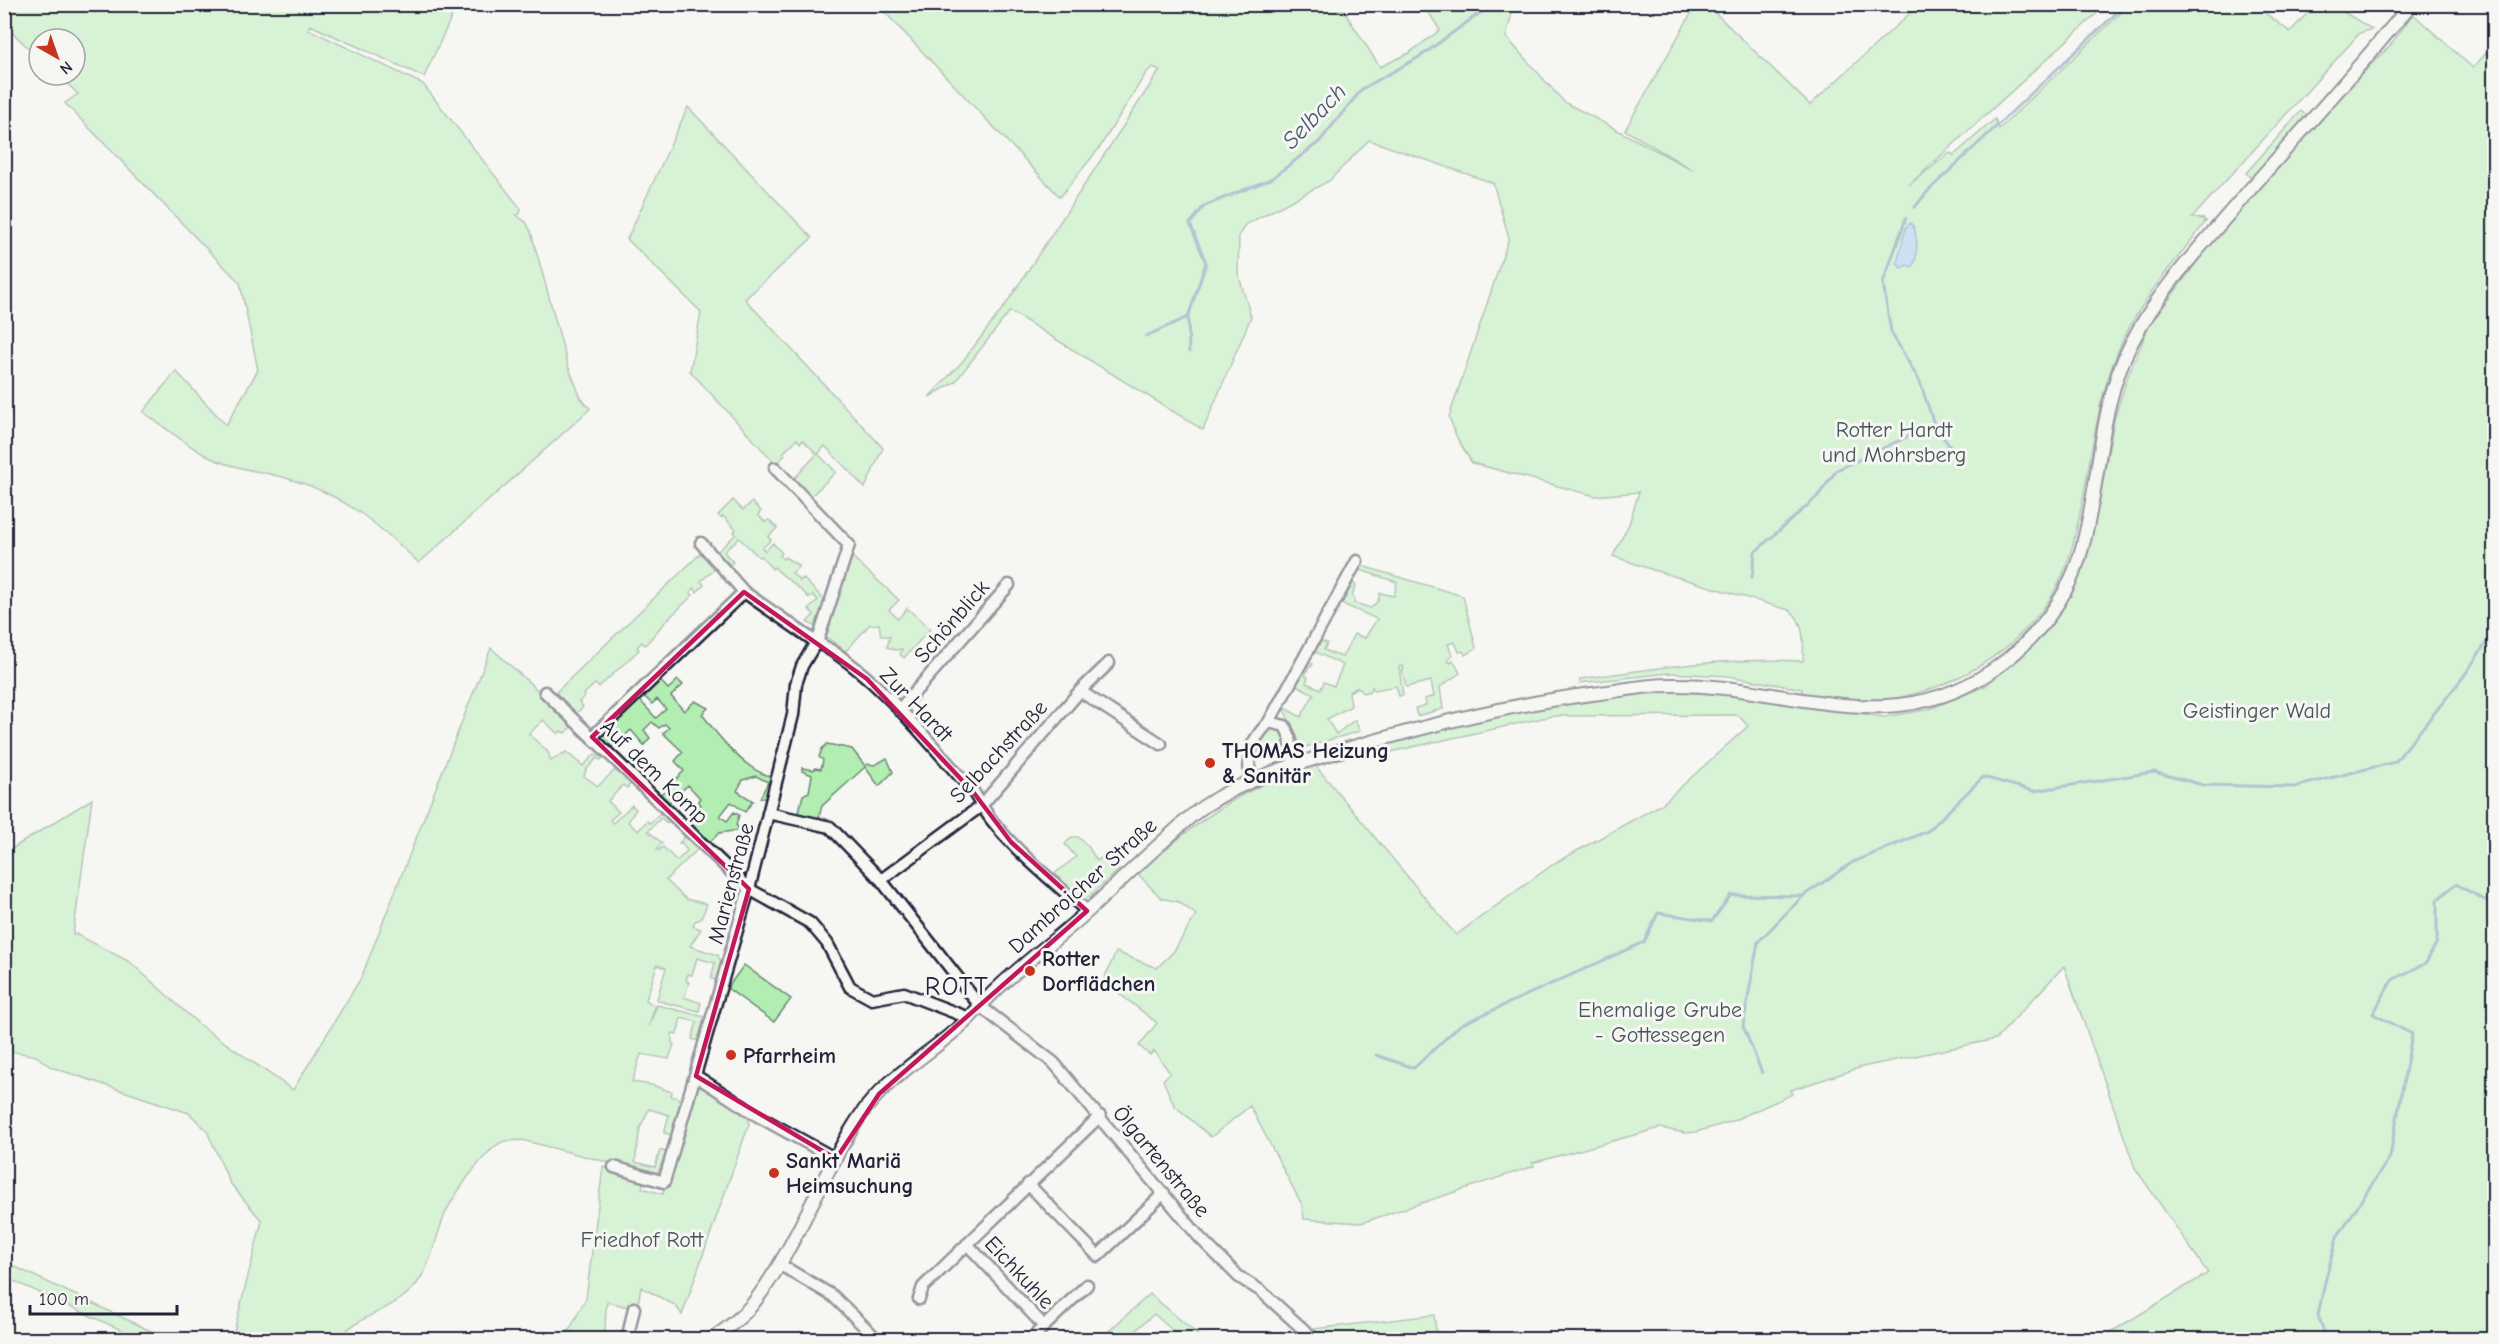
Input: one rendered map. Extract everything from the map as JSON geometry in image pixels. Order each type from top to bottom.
[{"type":"street","name":"Dambroicher Straße","points":[[710,1340],[730,1326],[753,1304],[779,1264],[861,1115],[879,1094],[969,1018],[1000,986],[1201,808],[1251,782],[1293,765],[1432,724],[1565,697],[1664,685],[1734,688],[1847,706],[1882,708],[1927,700],[1964,686],[1993,670],[2016,652],[2050,615],[2082,551],[2109,402],[2131,343],[2142,324],[2173,280],[2207,239],[2349,75],[2381,43],[2411,5]]},
{"type":"street","name":"Marienstraße","points":[[614,1167],[664,1182],[749,889],[793,715],[796,684],[802,666],[816,642],[849,545],[775,468]]},
{"type":"street","name":"Zur Hardt","points":[[700,543],[744,592],[837,654],[899,710],[974,793],[981,806],[1011,842],[1087,911]]},
{"type":"street","points":[[1251,782],[1247,760],[1253,744],[1269,722],[1357,561]]},
{"type":"street","name":"Schönblick","points":[[899,710],[1009,585]]},
{"type":"street","points":[[592,737],[744,592]]},
{"type":"street","name":"Selbachstraße","points":[[881,880],[981,806],[1080,690],[1108,663]]},
{"type":"street","points":[[1080,690],[1161,744]]},
{"type":"street","name":"Auf dem Komp","points":[[545,692],[749,889],[810,923],[827,942],[850,987],[872,999],[904,993],[969,1018]]},
{"type":"street","points":[[1269,722],[1285,726],[1290,737],[1293,765]]},
{"type":"street","name":"Ölgartenstraße","points":[[768,813],[830,827],[881,880],[980,1006],[1054,1063],[1200,1238],[1239,1277],[1261,1291],[1315,1340]]},
{"type":"street","points":[[696,1076],[759,1116],[836,1160]]},
{"type":"street","name":"Eichkuhle","points":[[919,1299],[923,1287],[1100,1116]]},
{"type":"street","points":[[1028,1185],[1098,1256],[1164,1193]]},
{"type":"street","name":"Eichkuhle","points":[[967,1244],[1044,1326]]},
{"type":"street","points":[[779,1264],[833,1296],[878,1340]]},
{"type":"street","points":[[1030,1340],[1087,1285]]},
{"type":"street","points":[[627,1340],[634,1308]]},
{"type":"highlighted area","points":[[744,592],[867,679],[974,793],[1011,842],[1087,911],[879,1094],[836,1159],[696,1076],[749,889],[592,737]]},
{"type":"green space","name":"Rotter Hardt und Mohrsberg","points":[[2220,4],[2225,7],[2255,5],[2290,32],[2315,5],[2332,5],[2372,29],[2360,33],[2192,218],[2204,219],[2204,222],[2207,220],[2158,282],[2126,333],[2101,402],[2082,506],[2069,558],[2058,584],[2043,608],[2025,630],[2004,649],[1955,679],[1929,689],[1902,697],[1865,700],[1802,694],[1802,689],[1728,676],[1669,673],[1580,683],[1580,679],[1691,664],[1803,661],[1801,626],[1789,610],[1613,556],[1629,524],[1639,492],[1595,496],[1472,463],[1457,438],[1449,417],[1509,238],[1493,183],[1369,140],[1329,181],[1245,225],[1239,235],[1238,273],[1251,317],[1203,430],[1010,311],[955,382],[929,397],[962,362],[1004,307],[1160,70],[1153,67],[1146,73],[1100,147],[1060,197],[878,5],[1340,5],[1380,67],[1409,53],[1440,30],[1424,5],[1514,5],[1506,37],[1564,102],[1693,170],[1625,130],[1696,5],[1707,5],[1810,105],[1919,5],[2106,5],[1909,185],[1950,153],[1954,155],[1995,119],[1999,129],[2129,5]]},
{"type":"green space","points":[[4,5],[457,5],[424,77],[310,25],[308,29],[423,84],[521,209],[520,214],[516,215],[526,222],[531,232],[568,366],[581,398],[590,409],[419,563],[374,523],[325,492],[286,478],[220,462],[185,442],[143,412],[176,371],[226,425],[258,370],[240,283],[65,103],[78,94],[71,87],[87,87],[87,27],[27,27],[27,47],[5,26]]},
{"type":"green space","name":"Geistinger Wald","points":[[2413,14],[2473,68],[2494,44],[2494,1339],[2093,1339],[2116,1329],[2208,1273],[2135,1168],[2064,966],[1996,1039],[1862,1067],[1791,1090],[1793,1094],[1730,1122],[1685,1133],[1660,1128],[1532,1163],[1534,1166],[1361,1223],[1304,1219],[1302,1205],[1250,1106],[1211,1137],[1174,1105],[1163,1080],[1170,1073],[1154,1051],[1150,1055],[1139,1046],[1157,1023],[1103,981],[1116,952],[1157,968],[1174,951],[1196,915],[1179,902],[1161,898],[1137,873],[1198,823],[1242,795],[1290,773],[1315,765],[1456,935],[1555,863],[1662,804],[1748,726],[1738,715],[1552,716],[1381,754],[1379,744],[1451,723],[1606,695],[1667,691],[1745,696],[1884,717],[1930,709],[1985,686],[2032,647],[2063,608],[2086,561],[2114,420],[2127,378],[2149,326],[2211,243],[2341,94],[2389,47]]},
{"type":"green space","points":[[688,107],[812,238],[745,299],[883,448],[865,488],[825,446],[818,454],[836,472],[807,500],[790,483],[817,454],[803,440],[800,443],[797,439],[774,466],[771,464],[774,462],[690,371],[701,312],[627,239]]},
{"type":"green space","points":[[2301,111],[2307,116],[2252,179],[2246,173]]},
{"type":"green space","points":[[733,500],[743,510],[752,502],[761,511],[758,515],[765,522],[769,520],[777,528],[768,537],[771,540],[762,548],[765,551],[773,543],[782,553],[780,556],[783,559],[785,557],[799,566],[792,573],[800,581],[803,578],[829,605],[821,630],[807,622],[814,615],[809,609],[818,600],[813,595],[809,598],[774,567],[772,569],[761,556],[759,557],[739,538],[724,552],[733,562],[725,569],[713,556],[736,534],[734,532],[736,530],[723,516],[721,518],[718,515]]},
{"type":"green space","points":[[705,549],[719,565],[701,581],[704,585],[697,592],[694,588],[690,592],[693,595],[645,645],[642,642],[637,647],[639,650],[599,687],[595,684],[584,694],[585,696],[579,702],[583,707],[572,718],[576,722],[565,733],[561,731],[558,734],[543,720],[529,734],[548,752],[551,761],[566,752],[583,766],[595,754],[603,758],[600,760],[597,758],[586,770],[584,776],[598,786],[615,770],[621,775],[626,771],[635,779],[627,788],[623,785],[608,801],[619,812],[610,820],[613,823],[632,805],[636,809],[628,822],[638,831],[665,808],[674,816],[667,823],[661,818],[648,831],[662,843],[657,849],[663,847],[677,861],[687,851],[682,843],[679,843],[690,831],[703,844],[666,880],[686,899],[707,904],[701,919],[695,921],[693,926],[701,929],[690,946],[718,955],[721,962],[716,980],[711,979],[715,963],[697,958],[692,975],[688,974],[686,981],[689,982],[684,997],[701,1003],[699,1011],[659,1001],[657,999],[666,968],[657,965],[646,1000],[655,1006],[649,1026],[657,1005],[705,1017],[699,1041],[692,1039],[697,1022],[681,1018],[677,1034],[672,1033],[674,1044],[669,1059],[641,1054],[632,1082],[652,1085],[672,1092],[671,1096],[681,1099],[672,1135],[664,1133],[669,1115],[649,1109],[640,1128],[635,1162],[655,1167],[660,1150],[666,1152],[657,1175],[522,1140],[504,1141],[489,1152],[458,1191],[448,1208],[420,1280],[405,1296],[355,1324],[337,1339],[232,1339],[262,1221],[230,1183],[207,1131],[189,1113],[51,1067],[36,1056],[5,1050],[5,853],[92,799],[73,935],[76,934],[130,962],[201,1026],[293,1090],[361,978],[491,648],[544,696],[553,695]]},
{"type":"green space","points":[[849,554],[899,600],[889,610],[898,619],[907,608],[930,629],[904,658],[900,654],[902,649],[895,650],[887,647],[890,636],[881,636],[879,624],[869,625],[846,651],[825,636]]},
{"type":"green space","points":[[1362,566],[1463,596],[1476,648],[1465,655],[1463,651],[1459,652],[1455,642],[1448,644],[1452,655],[1447,661],[1451,663],[1453,660],[1460,673],[1440,687],[1443,709],[1417,716],[1415,708],[1426,705],[1425,699],[1434,696],[1431,681],[1406,687],[1403,666],[1399,667],[1403,695],[1399,696],[1396,686],[1375,690],[1372,687],[1371,691],[1363,693],[1358,687],[1349,692],[1351,706],[1327,719],[1336,734],[1355,720],[1360,731],[1302,748],[1283,707],[1301,717],[1314,694],[1296,685],[1309,663],[1313,664],[1305,676],[1308,677],[1306,683],[1321,689],[1324,682],[1334,686],[1343,665],[1315,652],[1320,641],[1327,643],[1324,650],[1342,657],[1354,634],[1365,638],[1377,619],[1342,604],[1353,583],[1356,585],[1352,596],[1354,603],[1371,608],[1378,601],[1380,593],[1394,596],[1397,582],[1360,570]]},
{"type":"green space","points":[[656,676],[668,689],[678,680],[683,685],[671,696],[684,711],[695,701],[708,708],[702,714],[724,742],[742,760],[772,777],[771,799],[760,798],[768,782],[756,776],[743,780],[737,791],[753,801],[745,812],[731,802],[720,816],[727,821],[734,812],[739,815],[736,825],[740,830],[719,833],[706,846],[682,822],[701,805],[698,801],[700,798],[688,785],[665,806],[657,798],[684,771],[675,761],[683,752],[663,733],[669,728],[665,724],[659,728],[652,722],[644,730],[650,738],[644,745],[631,730],[608,751],[594,737],[636,696],[656,718],[666,709],[657,699],[652,704],[640,692]]},
{"type":"green space","points":[[1275,727],[1282,730],[1287,741],[1287,752],[1255,762],[1260,742]]},
{"type":"green space","points":[[827,744],[852,749],[865,766],[875,765],[887,758],[893,772],[879,786],[865,767],[822,806],[817,824],[797,820],[803,795],[809,792],[812,775],[802,771],[802,768],[821,769],[823,760],[819,757]]},
{"type":"green space","points":[[1072,837],[1078,837],[1088,846],[1097,861],[1101,858],[1106,861],[1110,857],[1119,870],[1083,902],[1054,874],[1076,857],[1065,844]]},
{"type":"green space","points":[[744,965],[791,999],[774,1022],[727,988]]},
{"type":"green space","name":"Friedhof Rott","points":[[703,1083],[748,1113],[749,1124],[682,1315],[676,1306],[641,1287],[637,1309],[607,1302],[604,1338],[614,1339],[561,1340],[570,1329],[586,1298],[603,1167],[644,1179],[642,1188],[663,1194],[696,1085]]},
{"type":"green space","points":[[5,1262],[168,1339],[141,1339],[5,1277]]},
{"type":"green space","points":[[1150,1294],[1203,1339],[1182,1339],[1154,1314],[1126,1339],[1100,1339]]},
{"type":"green space","points":[[1434,1315],[1437,1339],[1324,1339],[1313,1329]]},
{"type":"water","points":[[1911,223],[1916,238],[1916,257],[1912,267],[1907,265],[1901,268],[1897,263],[1906,227]]},
{"type":"waterway","name":"Selbach","points":[[1146,336],[1188,317],[1206,263],[1190,224],[1204,206],[1271,179],[1319,142],[1362,89],[1421,56],[1492,4]]},
{"type":"waterway","points":[[1915,207],[1928,191],[2126,4]]},
{"type":"waterway","points":[[1906,218],[1883,283],[1891,332],[1920,382],[1934,424],[1960,461]]},
{"type":"waterway","points":[[1188,317],[1189,352]]},
{"type":"waterway","points":[[1752,577],[1755,552],[1817,497],[1837,470],[1934,424]]},
{"type":"waterway","points":[[1762,1073],[1743,1026],[1758,942],[1803,896],[1853,862],[1928,831],[1983,777],[2034,791],[2154,772],[2203,785],[2294,787],[2395,762],[2464,676],[2494,631]]},
{"type":"waterway","points":[[2327,1340],[2318,1315],[2337,1237],[2390,1157],[2412,1034],[2373,1014],[2392,980],[2426,963],[2437,942],[2437,900],[2456,884],[2494,905]]},
{"type":"waterway","points":[[1376,1055],[1414,1068],[1460,1025],[1644,942],[1658,913],[1712,921],[1731,895],[1803,896]]},
{"type":"place","name":"THOMAS Heizung & Sanitär","points":[[1210,763]]},
{"type":"place","name":"Rotter Dorflädchen","points":[[1030,971]]},
{"type":"place","name":"Pfarrheim","points":[[731,1055]]},
{"type":"place","name":"Sankt Mariä Heimsuchung","points":[[774,1173]]},
{"type":"district","name":"ROTT","points":[[957,986]]},
{"type":"park label","name":"Ehemalige Grube - Gottessegen","points":[[1660,1022]]}]
